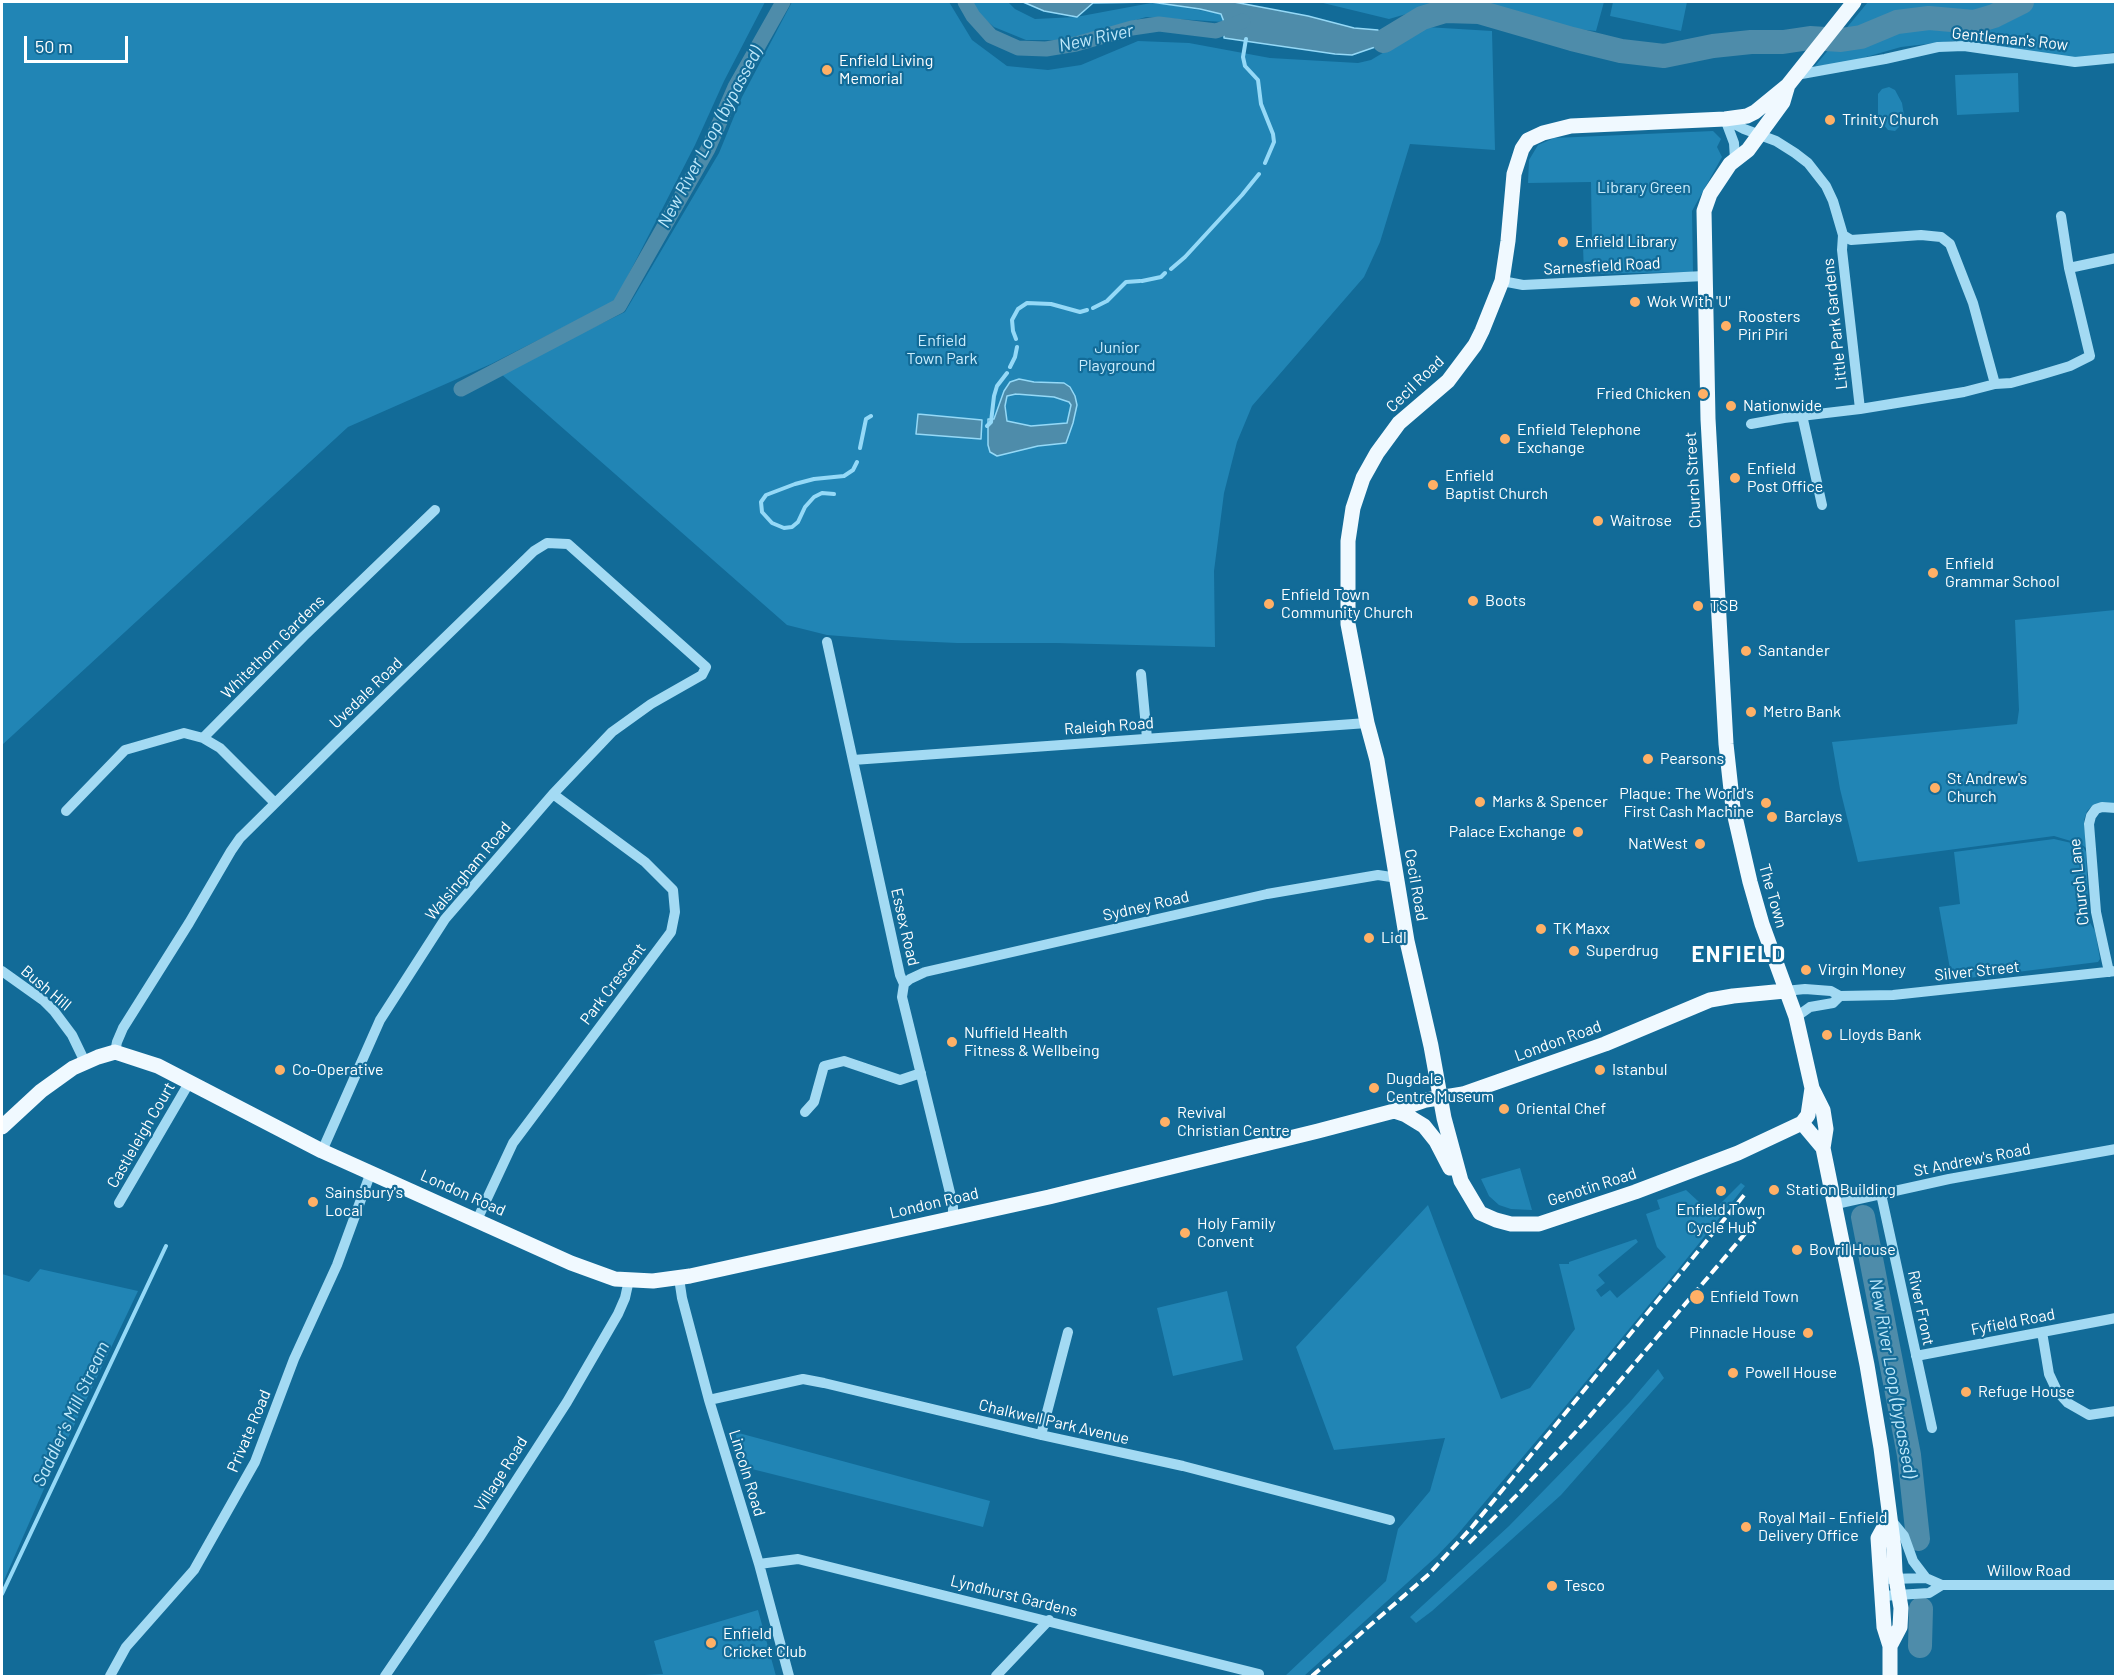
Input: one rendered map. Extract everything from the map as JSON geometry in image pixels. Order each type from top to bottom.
[{"type":"main road","points":[[1792,80],[1854,2]]},
{"type":"main road","name":"Cecil Road","points":[[1440,1098],[1431,1046],[1407,941],[1377,760],[1367,723],[1348,624],[1348,542],[1353,508],[1363,478],[1377,453],[1399,423],[1448,381],[1475,345],[1502,281],[1514,174],[1521,149],[1534,136],[1571,126],[1748,116],[1792,80]]},
{"type":"main road","name":"Church Street","points":[[1733,808],[1726,736],[1708,432],[1704,211],[1710,194],[1730,164],[1748,150],[1783,102],[1792,80]]},
{"type":"main road","name":"The Town","points":[[1733,808],[1762,924],[1796,1017],[1811,1093],[1823,1110],[1826,1129],[1823,1148]]},
{"type":"main road","name":"London Road","points":[[115,1052],[158,1066],[322,1151],[583,1268],[612,1278],[654,1281],[679,1278],[1162,1170],[1394,1111],[1415,1103],[1463,1094],[1605,1044],[1710,1000],[1785,991]]},
{"type":"main road","points":[[2,1126],[41,1091],[73,1068],[115,1052]]},
{"type":"main road","points":[[1811,1093],[1808,1114],[1802,1123],[1823,1148],[1836,1204],[1881,1448],[1899,1595],[1900,1627],[1890,1646]]},
{"type":"main road","name":"Genotin Road","points":[[1440,1098],[1461,1181],[1480,1213],[1496,1221],[1511,1224],[1539,1224],[1635,1192],[1738,1154],[1802,1123]]},
{"type":"main road","points":[[1394,1111],[1424,1126],[1436,1141],[1451,1172],[1461,1181]]},
{"type":"main road","points":[[1889,1518],[1878,1538],[1884,1627],[1890,1646],[1890,1677]]},
{"type":"street","name":"Gentleman's Row","points":[[1792,80],[1938,47],[1964,46],[2075,62],[2115,58]]},
{"type":"street","name":"Cecil Road","points":[[1725,118],[1759,135]]},
{"type":"street","points":[[1725,118],[1734,143],[1735,159]]},
{"type":"street","name":"Little Park Gardens","points":[[1759,135],[1776,141],[1795,153],[1817,173],[1833,201],[1843,235],[1842,250],[1860,409]]},
{"type":"street","points":[[1995,384],[2011,383],[2040,375],[2070,366],[2090,356],[2069,268],[2061,216]]},
{"type":"street","name":"Little Park Gardens","points":[[1751,424],[1964,393],[1995,384],[1973,303],[1950,244],[1941,237],[1921,235],[1851,240],[1843,235]]},
{"type":"street","points":[[2069,268],[2115,258]]},
{"type":"street","name":"Sarnesfield Road","points":[[1502,281],[1523,285],[1704,276]]},
{"type":"street","points":[[1802,415],[1822,505]]},
{"type":"street","name":"Whitethorn Gardens","points":[[203,738],[304,636],[435,510]]},
{"type":"street","name":"Uvedale Road","points":[[115,1052],[123,1028],[240,838],[534,551],[547,543],[568,544],[706,667]]},
{"type":"street","name":"Essex Road","points":[[826,642],[900,975],[904,984],[902,997],[953,1205],[953,1217]]},
{"type":"street","name":"Walsingham Road","points":[[322,1151],[380,1020],[445,919],[553,794],[612,732],[651,704],[702,675],[706,667]]},
{"type":"street","points":[[1141,674],[1147,738]]},
{"type":"street","name":"Raleigh Road","points":[[853,760],[1367,723]]},
{"type":"street","points":[[66,811],[125,750],[184,733],[203,738],[220,748],[275,803]]},
{"type":"street","name":"Park Crescent","points":[[477,1220],[513,1143],[671,932],[675,912],[673,890],[645,862],[553,794]]},
{"type":"street","name":"Church Lane","points":[[2112,971],[2096,912],[2089,824],[2096,809],[2115,808]]},
{"type":"street","name":"Sydney Road","points":[[904,984],[925,972],[1267,894],[1378,875],[1391,877],[1398,881]]},
{"type":"street","name":"Bush Hill","points":[[2,971],[44,1001],[54,1011],[72,1035],[86,1062]]},
{"type":"street","name":"Silver Street","points":[[1785,991],[1805,989],[1832,991],[1840,996],[1893,995],[2112,971]]},
{"type":"street","name":"Silver Street","points":[[1796,1017],[1810,1007],[1833,1003],[1840,996]]},
{"type":"street","points":[[805,1112],[813,1102],[824,1066],[844,1061],[900,1080],[921,1073]]},
{"type":"street","name":"Castleleigh Court","points":[[119,1203],[189,1083]]},
{"type":"street","name":"St Andrew's Road","points":[[1836,1204],[1949,1179],[2115,1149]]},
{"type":"street","name":"Private Road","points":[[110,1677],[126,1647],[194,1570],[255,1462],[294,1359],[337,1265],[371,1173]]},
{"type":"street","name":"River Front","points":[[1881,1194],[1932,1428]]},
{"type":"street","name":"Lincoln Road","points":[[679,1278],[682,1298],[709,1400],[759,1564],[789,1677]]},
{"type":"street","name":"Village Road","points":[[385,1677],[567,1402],[618,1314],[629,1280]]},
{"type":"street","name":"Fyfield Road","points":[[1916,1356],[2115,1318]]},
{"type":"street","points":[[1041,1435],[1068,1332]]},
{"type":"street","points":[[2042,1332],[2049,1374],[2057,1391],[2068,1403],[2089,1415],[2115,1411]]},
{"type":"street","name":"Chalkwell Park Avenue","points":[[709,1400],[803,1379],[1182,1466],[1390,1520]]},
{"type":"street","points":[[1889,1518],[1904,1536],[1913,1561],[1926,1578]]},
{"type":"street","name":"Lyndhurst Gardens","points":[[759,1564],[798,1559],[1259,1674]]},
{"type":"street","name":"Willow Road","points":[[1880,1579],[1926,1578],[1942,1585],[2115,1586]]},
{"type":"street","name":"Willow Road","points":[[1882,1596],[1929,1593],[1942,1585]]},
{"type":"street","points":[[996,1677],[1049,1620]]},
{"type":"green space","points":[[2,2],[765,2],[615,301],[491,364],[348,427],[2,745]]},
{"type":"green space","name":"Enfield Town Park","points":[[792,2],[949,2],[972,40],[1007,66],[1048,70],[1081,65],[1138,41],[1189,43],[1270,58],[1358,63],[1371,60],[1426,27],[1492,31],[1495,150],[1410,144],[1380,242],[1364,277],[1252,406],[1237,442],[1224,493],[1214,571],[1215,647],[891,640],[827,635],[787,625],[500,373],[625,312],[719,153],[742,97]]},
{"type":"green space","points":[[973,2],[1008,2],[1015,9],[1035,19],[1076,17],[1151,3],[1164,4],[1221,14],[1224,22],[1146,17],[1069,40],[1026,40],[994,27],[979,14]]},
{"type":"green space","points":[[1319,2],[1448,2],[1389,19]]},
{"type":"green space","points":[[1477,2],[1604,2],[1596,31],[1577,29]]},
{"type":"green space","points":[[1613,2],[1687,2],[1681,31],[1610,16]]},
{"type":"green space","points":[[1868,2],[2115,2],[2115,52],[2076,59],[1952,41],[1901,47],[1845,63],[1815,66]]},
{"type":"green space","points":[[2018,73],[2019,112],[1957,115],[1955,75]]},
{"type":"green space","points":[[1889,87],[1895,90],[1902,103],[1904,115],[1900,126],[1895,131],[1888,130],[1878,118],[1878,94],[1882,89]]},
{"type":"green space","name":"Library Green","points":[[1713,131],[1721,139],[1717,147],[1722,157],[1692,211],[1693,272],[1584,274],[1583,246],[1592,243],[1591,182],[1528,183],[1529,160],[1538,145],[1554,138]]},
{"type":"green space","points":[[2115,610],[2115,806],[2098,804],[2087,811],[2084,820],[2086,848],[2081,844],[2054,836],[1858,862],[1840,789],[1832,742],[2017,724],[2019,710],[2015,620]]},
{"type":"green space","points":[[2054,839],[2076,844],[2083,847],[2086,852],[2089,921],[2095,931],[2100,959],[2098,962],[1952,980],[1939,907],[1960,904],[1954,852]]},
{"type":"green space","points":[[1520,1168],[1532,1210],[1511,1209],[1499,1205],[1489,1196],[1481,1179]]},
{"type":"green space","points":[[1741,1183],[1745,1186],[1676,1272],[1457,1535],[1437,1556],[1304,1676],[1285,1676],[1386,1581],[1398,1529],[1430,1491],[1445,1438],[1334,1450],[1296,1347],[1428,1205],[1501,1399],[1530,1388],[1575,1329],[1559,1264],[1569,1264],[1569,1262],[1636,1239],[1638,1242],[1598,1275],[1605,1283],[1596,1290],[1601,1297],[1610,1290],[1617,1298],[1666,1257],[1657,1247],[1646,1214],[1660,1209],[1657,1200],[1686,1190],[1711,1213]]},
{"type":"green space","points":[[40,1269],[138,1291],[47,1482],[2,1585],[2,1274],[29,1282]]},
{"type":"green space","points":[[1227,1291],[1243,1360],[1173,1376],[1157,1308]]},
{"type":"green space","points":[[1658,1369],[1664,1378],[1561,1495],[1416,1623],[1410,1617],[1509,1526],[1629,1403]]},
{"type":"green space","points":[[735,1432],[990,1501],[983,1527],[744,1467]]},
{"type":"green space","name":"Enfield Cricket Club","points":[[758,1610],[776,1676],[625,1676],[663,1674],[654,1641]]},
{"type":"shaded area","points":[[1023,2],[1151,2],[1093,3],[1077,17],[1044,11]]},
{"type":"shaded area","points":[[1151,2],[1234,2],[1308,16],[1354,28],[1378,30],[1384,41],[1381,45],[1352,55],[1224,38],[1224,22],[1221,14]]},
{"type":"shaded area","points":[[1019,379],[1064,383],[1070,387],[1077,405],[1066,443],[1038,446],[997,456],[990,452],[988,419],[994,419],[1004,391],[1010,382]],"holes":[[[1016,394],[1054,397],[1069,402],[1071,405],[1067,423],[1031,426],[1007,421],[1005,406],[1007,396]]]},
{"type":"shaded area","points":[[918,414],[982,420],[981,439],[916,434]]},
{"type":"waterway","name":"New River Loop (bypassed)","points":[[461,389],[619,306],[708,149],[735,87],[783,2]]},
{"type":"waterway","name":"New River","points":[[965,2],[973,16],[991,36],[1018,48],[1046,49],[1076,44],[1132,28],[1159,24],[1216,31],[1243,21]]},
{"type":"waterway","name":"New River Loop (bypassed)","points":[[1384,41],[1422,18],[1445,11],[1479,12],[1621,51],[1664,56],[1713,46],[1751,42],[1783,42],[1810,38],[1841,40],[1861,37],[1897,22],[1929,18],[1974,22],[1994,16],[2022,2]]},
{"type":"waterway","points":[[1246,39],[1243,57],[1245,66],[1258,80],[1261,104],[1273,134],[1274,142],[1265,163]]},
{"type":"waterway","points":[[1171,269],[1185,257],[1259,174]]},
{"type":"waterway","points":[[1142,281],[1161,277],[1165,273]]},
{"type":"waterway","points":[[1093,308],[1107,301],[1126,282],[1140,281]]},
{"type":"waterway","points":[[1016,339],[1012,320],[1018,309],[1027,303],[1051,304],[1080,312],[1087,310]]},
{"type":"waterway","points":[[1010,367],[1017,347]]},
{"type":"waterway","points":[[987,426],[991,422],[997,386],[1007,373]]},
{"type":"waterway","points":[[860,448],[866,419],[871,416]]},
{"type":"waterway","points":[[834,494],[822,493],[814,497],[805,507],[798,522],[792,527],[784,528],[772,523],[762,512],[761,502],[766,495],[814,479],[844,476],[853,470],[857,462]]},
{"type":"waterway","name":"New River Loop (bypassed)","points":[[1863,1217],[1909,1455],[1918,1539]]},
{"type":"waterway","name":"Saddler's Mill Stream","points":[[2,1594],[166,1246]]},
{"type":"waterway","name":"New River Loop (bypassed)","points":[[1920,1646],[1921,1609]]},
{"type":"railway","points":[[1312,1676],[1429,1574],[1472,1527],[1745,1194]]},
{"type":"railway","points":[[1469,1543],[1584,1423],[1766,1209]]},
{"type":"place","name":"Enfield Living Memorial","points":[[827,70]]},
{"type":"place","name":"Trinity Church","points":[[1830,120]]},
{"type":"place","name":"Enfield Library","points":[[1563,242]]},
{"type":"place","name":"Wok With 'U'","points":[[1635,302]]},
{"type":"place","name":"Roosters Piri Piri","points":[[1726,326]]},
{"type":"place","name":"Fried Chicken","points":[[1703,394]]},
{"type":"place","name":"Nationwide","points":[[1731,406]]},
{"type":"place","name":"Enfield Telephone Exchange","points":[[1505,439]]},
{"type":"place","name":"Enfield Post Office","points":[[1735,478]]},
{"type":"place","name":"Enfield Baptist Church","points":[[1433,485]]},
{"type":"place","name":"Waitrose","points":[[1598,521]]},
{"type":"place","name":"Enfield Grammar School","points":[[1933,573]]},
{"type":"place","name":"Boots","points":[[1473,601]]},
{"type":"place","name":"Enfield Town Community Church","points":[[1269,604]]},
{"type":"place","name":"TSB","points":[[1698,606]]},
{"type":"place","name":"Santander","points":[[1746,651]]},
{"type":"place","name":"Metro Bank","points":[[1751,712]]},
{"type":"place","name":"Pearsons","points":[[1648,759]]},
{"type":"place","name":"St Andrew's Church","points":[[1935,788]]},
{"type":"place","name":"Marks & Spencer","points":[[1480,802]]},
{"type":"place","name":"Plaque: The World's First Cash Machine","points":[[1766,803]]},
{"type":"place","name":"Barclays","points":[[1772,817]]},
{"type":"place","name":"Palace Exchange","points":[[1578,832]]},
{"type":"place","name":"NatWest","points":[[1700,844]]},
{"type":"place","name":"TK Maxx","points":[[1541,929]]},
{"type":"place","name":"Lidl","points":[[1369,938]]},
{"type":"place","name":"Superdrug","points":[[1574,951]]},
{"type":"place","name":"Virgin Money","points":[[1806,970]]},
{"type":"place","name":"Lloyds Bank","points":[[1827,1035]]},
{"type":"place","name":"Nuffield Health Fitness & Wellbeing","points":[[952,1042]]},
{"type":"place","name":"Co-Operative","points":[[280,1070]]},
{"type":"place","name":"Istanbul","points":[[1600,1070]]},
{"type":"place","name":"Dugdale Centre Museum","points":[[1374,1088]]},
{"type":"place","name":"Oriental Chef","points":[[1504,1109]]},
{"type":"place","name":"Revival Christian Centre","points":[[1165,1122]]},
{"type":"place","name":"Station Building","points":[[1774,1190]]},
{"type":"place","name":"Enfield Town Cycle Hub","points":[[1721,1191]]},
{"type":"place","name":"Sainsbury's Local","points":[[313,1202]]},
{"type":"place","name":"Holy Family Convent","points":[[1185,1233]]},
{"type":"place","name":"Bovril House","points":[[1797,1250]]},
{"type":"place","name":"Enfield Town","points":[[1697,1297]]},
{"type":"place","name":"Pinnacle House","points":[[1808,1333]]},
{"type":"place","name":"Powell House","points":[[1733,1373]]},
{"type":"place","name":"Refuge House","points":[[1966,1392]]},
{"type":"place","name":"Royal Mail - Enfield Delivery Office","points":[[1746,1527]]},
{"type":"place","name":"Tesco","points":[[1552,1586]]},
{"type":"place","name":"Enfield Cricket Club","points":[[711,1643]]},
{"type":"district","name":"ENFIELD","points":[[1739,955]]},
{"type":"park label","name":"Junior Playground","points":[[1117,357]]}]
